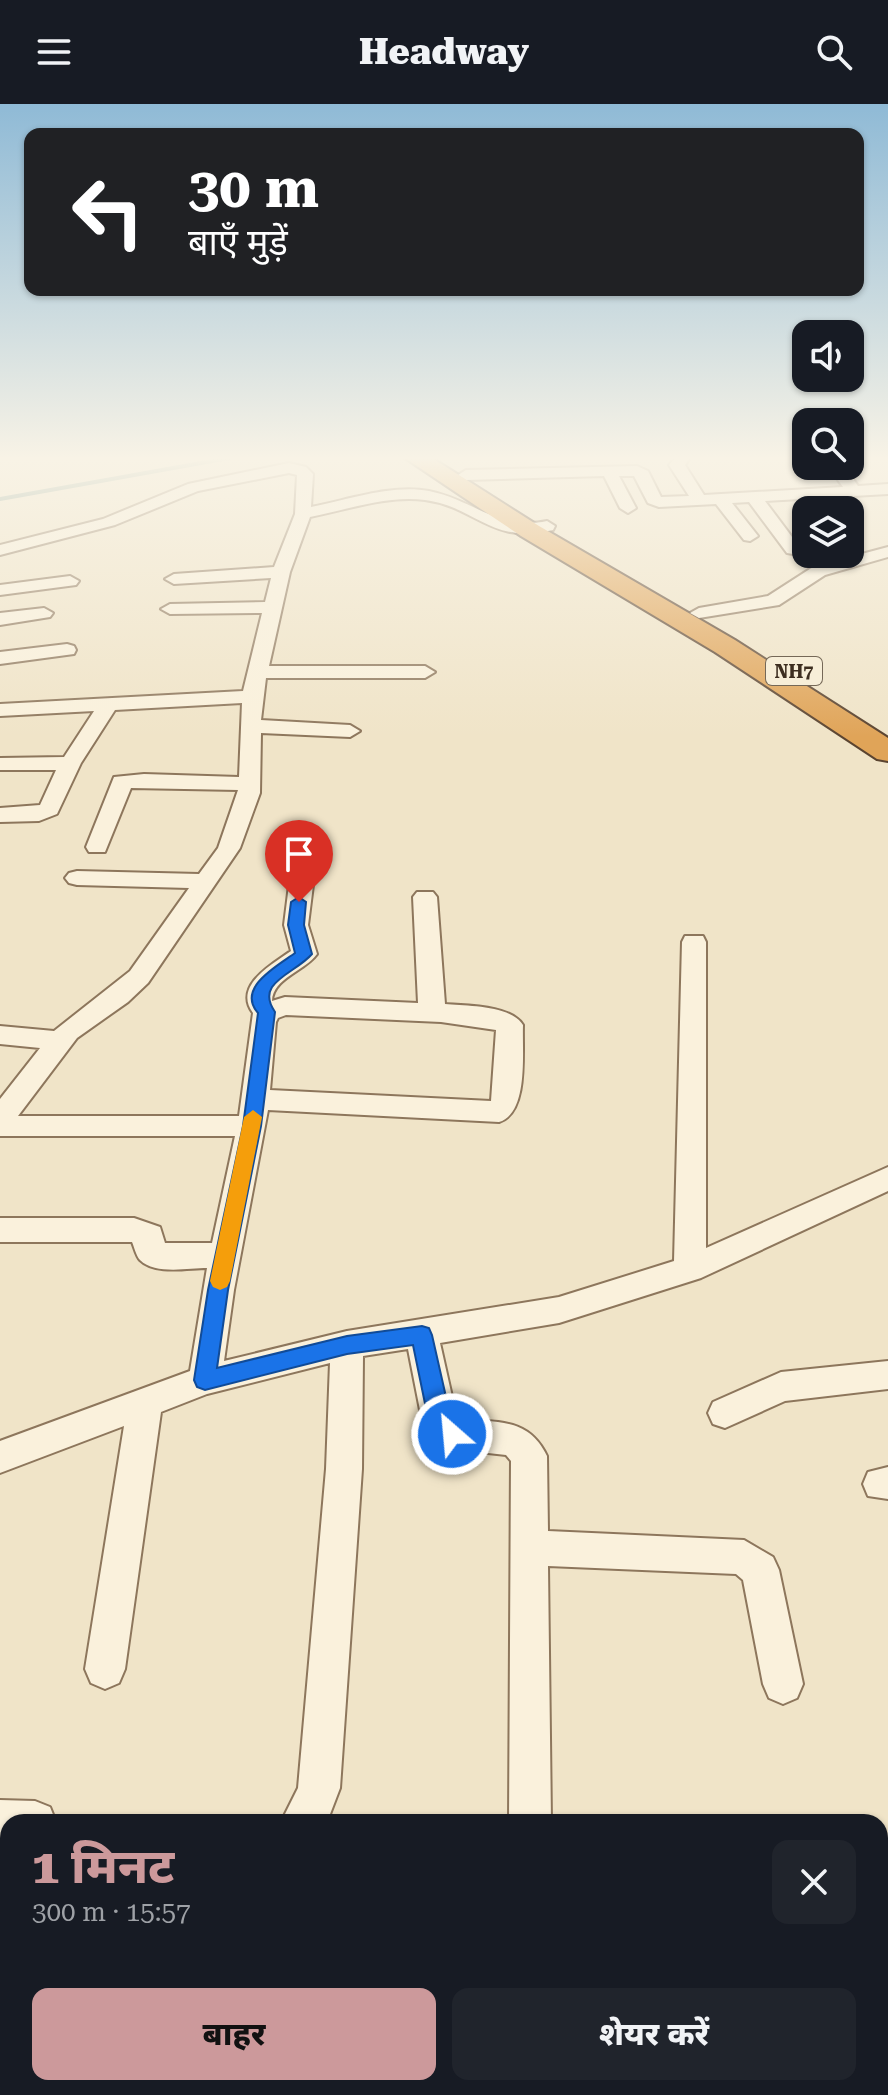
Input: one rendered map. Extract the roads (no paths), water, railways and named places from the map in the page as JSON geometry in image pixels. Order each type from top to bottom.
[{"type":"highway","name":"NH7","points":[[574,551],[888,752]]},
{"type":"highway","name":"NH7","points":[[581,551],[699,613],[888,730]]},
{"type":"street","points":[[0,1119],[60,1041],[81,1021],[130,987],[161,950],[229,848],[243,813],[249,784],[252,696],[272,607],[289,551]]},
{"type":"street","points":[[699,613],[773,601],[819,571],[888,552]]},
{"type":"street","points":[[174,579],[281,572]]},
{"type":"street","points":[[0,590],[70,581]]},
{"type":"street","points":[[170,609],[272,607]]},
{"type":"street","points":[[0,619],[44,613]]},
{"type":"street","points":[[0,658],[67,650]]},
{"type":"street","points":[[257,672],[425,672]]},
{"type":"street","points":[[0,710],[252,696]]},
{"type":"street","points":[[0,815],[39,814],[49,809],[70,763],[108,705]]},
{"type":"street","points":[[249,726],[350,731]]},
{"type":"street","points":[[0,764],[70,763]]},
{"type":"street","points":[[97,847],[122,782],[249,784]]},
{"type":"street","points":[[77,878],[205,881]]},
{"type":"street","points":[[205,1380],[253,1113],[266,1012],[259,1003],[264,986],[304,954],[296,925],[301,885]]},
{"type":"street","points":[[425,897],[432,1013]]},
{"type":"street","points":[[690,1269],[694,942]]},
{"type":"street","points":[[0,1126],[253,1113],[487,1113],[503,1110],[508,1022],[432,1013],[285,1006],[266,1012]]},
{"type":"street","points":[[0,1035],[60,1041]]},
{"type":"street","points":[[0,1457],[205,1380],[347,1345],[559,1310],[690,1269],[888,1178]]},
{"type":"street","points":[[0,1230],[134,1230],[149,1236],[151,1251],[161,1256],[226,1255]]},
{"type":"street","points":[[422,1335],[444,1430],[452,1434],[506,1437],[515,1440],[527,1451],[530,1814]]},
{"type":"street","points":[[308,1814],[316,1802],[319,1788],[344,1469],[347,1345]]},
{"type":"street","points":[[725,1413],[781,1387],[888,1375]]},
{"type":"street","points":[[105,1669],[145,1401]]},
{"type":"street","points":[[528,1548],[744,1558],[760,1570],[783,1684]]}]
